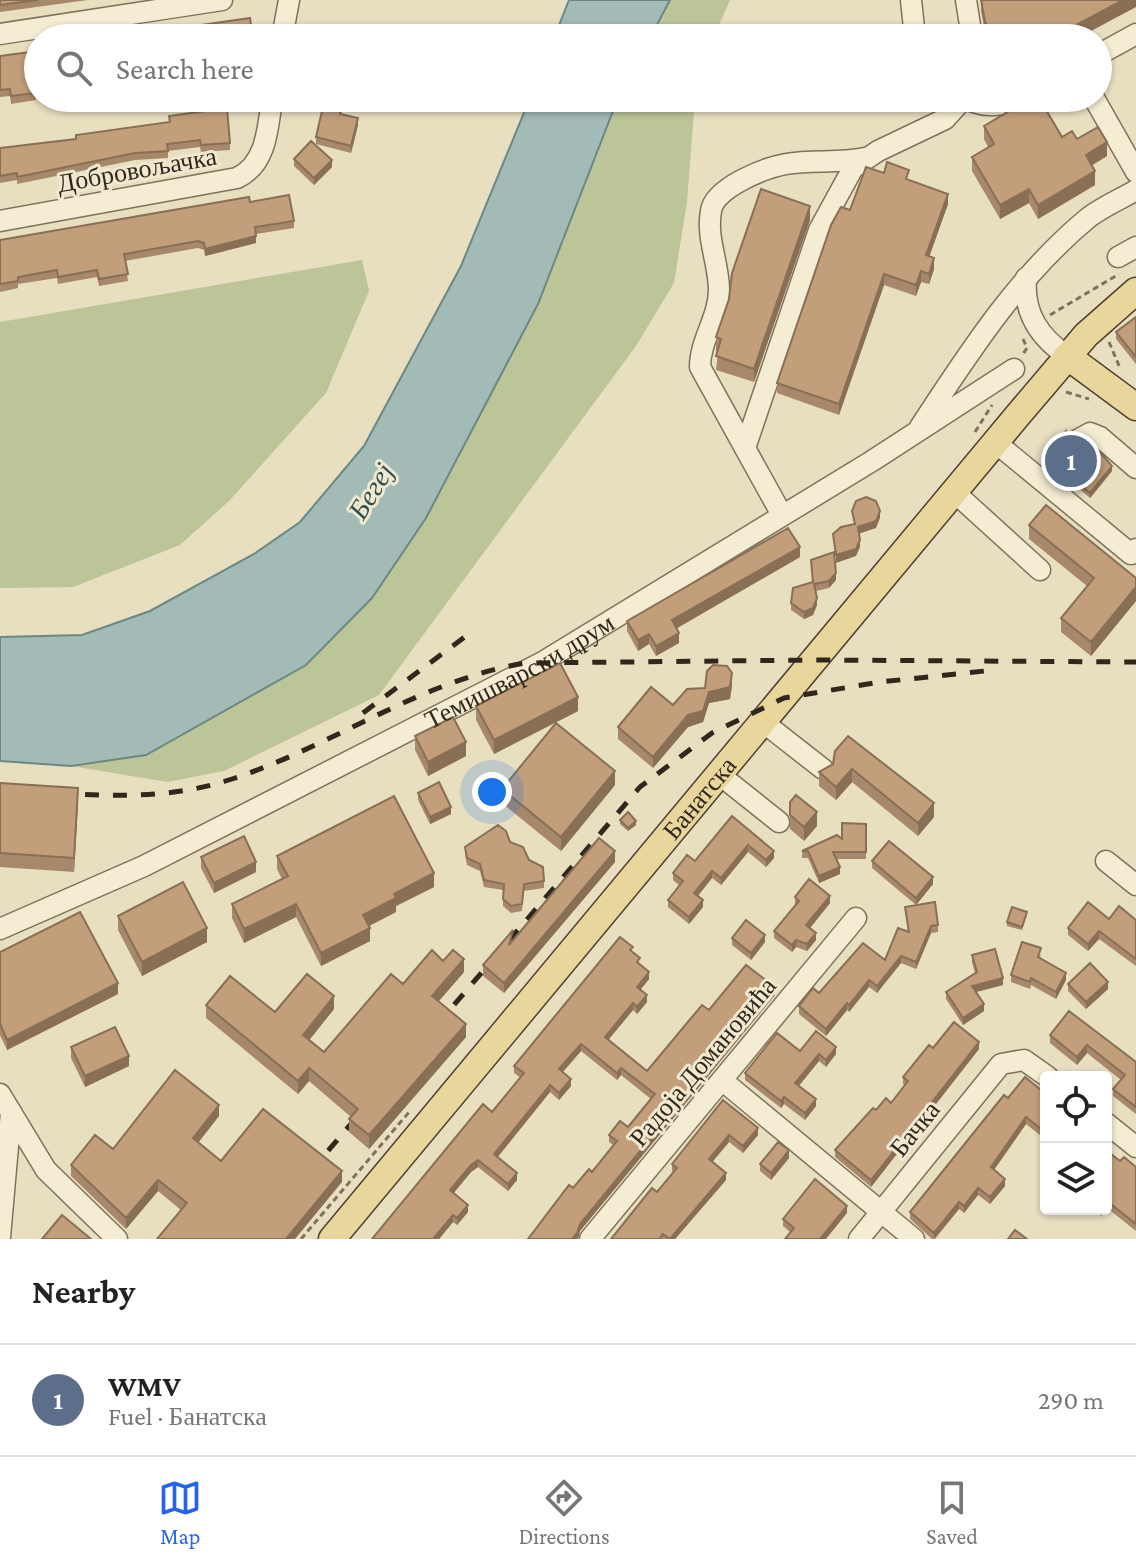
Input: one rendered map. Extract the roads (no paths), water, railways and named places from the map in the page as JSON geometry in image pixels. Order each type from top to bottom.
[{"type":"main road","points":[[1136,291],[1102,318],[1067,356],[1136,407]]},
{"type":"main road","name":"Банатска","points":[[332,1239],[1067,356]]},
{"type":"street","points":[[65,24],[222,0]]},
{"type":"street","points":[[285,24],[289,0]]},
{"type":"street","points":[[911,0],[917,24]]},
{"type":"street","points":[[966,0],[970,24]]},
{"type":"street","points":[[0,34],[24,30]]},
{"type":"street","points":[[1112,47],[1136,34]]},
{"type":"street","name":"Добровољачка","points":[[0,221],[237,178],[254,167],[265,143],[270,112]]},
{"type":"street","points":[[745,448],[819,230],[853,168],[865,158],[945,119],[951,112]]},
{"type":"street","points":[[1102,112],[1136,172]]},
{"type":"street","points":[[782,515],[700,367],[719,301],[710,239],[713,201],[767,170],[785,164],[826,164],[865,158]]},
{"type":"street","points":[[916,434],[988,323],[1026,278],[1090,216],[1136,190]]},
{"type":"street","points":[[1026,278],[1024,296],[1029,315],[1044,337],[1067,356]]},
{"type":"street","name":"Темишварски друм","points":[[0,929],[144,866],[514,678],[916,434],[1014,369]]},
{"type":"street","points":[[1079,439],[1090,433],[1100,437],[1136,468]]},
{"type":"street","points":[[995,442],[1047,478],[1131,554],[1136,549]]},
{"type":"street","points":[[953,491],[1040,570]]},
{"type":"street","points":[[763,722],[823,769]]},
{"type":"street","points":[[720,775],[779,822]]},
{"type":"street","points":[[1106,861],[1136,885]]},
{"type":"street","name":"Радоја Домановића","points":[[590,1239],[856,918]]},
{"type":"street","name":"Бачка","points":[[859,1239],[1001,1064],[1017,1059],[1040,1071]]},
{"type":"street","points":[[723,1081],[914,1239]]},
{"type":"street","points":[[0,1094],[46,1170],[117,1239]]},
{"type":"street","points":[[0,1237],[11,1112]]},
{"type":"street","points":[[1112,1128],[1136,1147]]},
{"type":"water","points":[[569,0],[670,0],[657,24],[560,24]]},
{"type":"water","name":"Бегеј","points":[[524,112],[613,112],[538,304],[426,518],[372,598],[306,665],[146,755],[71,766],[0,761],[0,637],[82,635],[150,611],[254,554],[300,522],[364,446],[461,266]]},
{"type":"railway","points":[[363,713],[470,633]]},
{"type":"railway","points":[[57,793],[146,795],[211,785],[269,765],[449,684],[525,663],[817,660],[1136,662]]},
{"type":"railway","points":[[436,1026],[640,787],[712,733],[784,698],[880,682],[985,671]]},
{"type":"railway","points":[[310,1172],[362,1111]]},
{"type":"place","name":"WMV","points":[[1071,461]]}]
